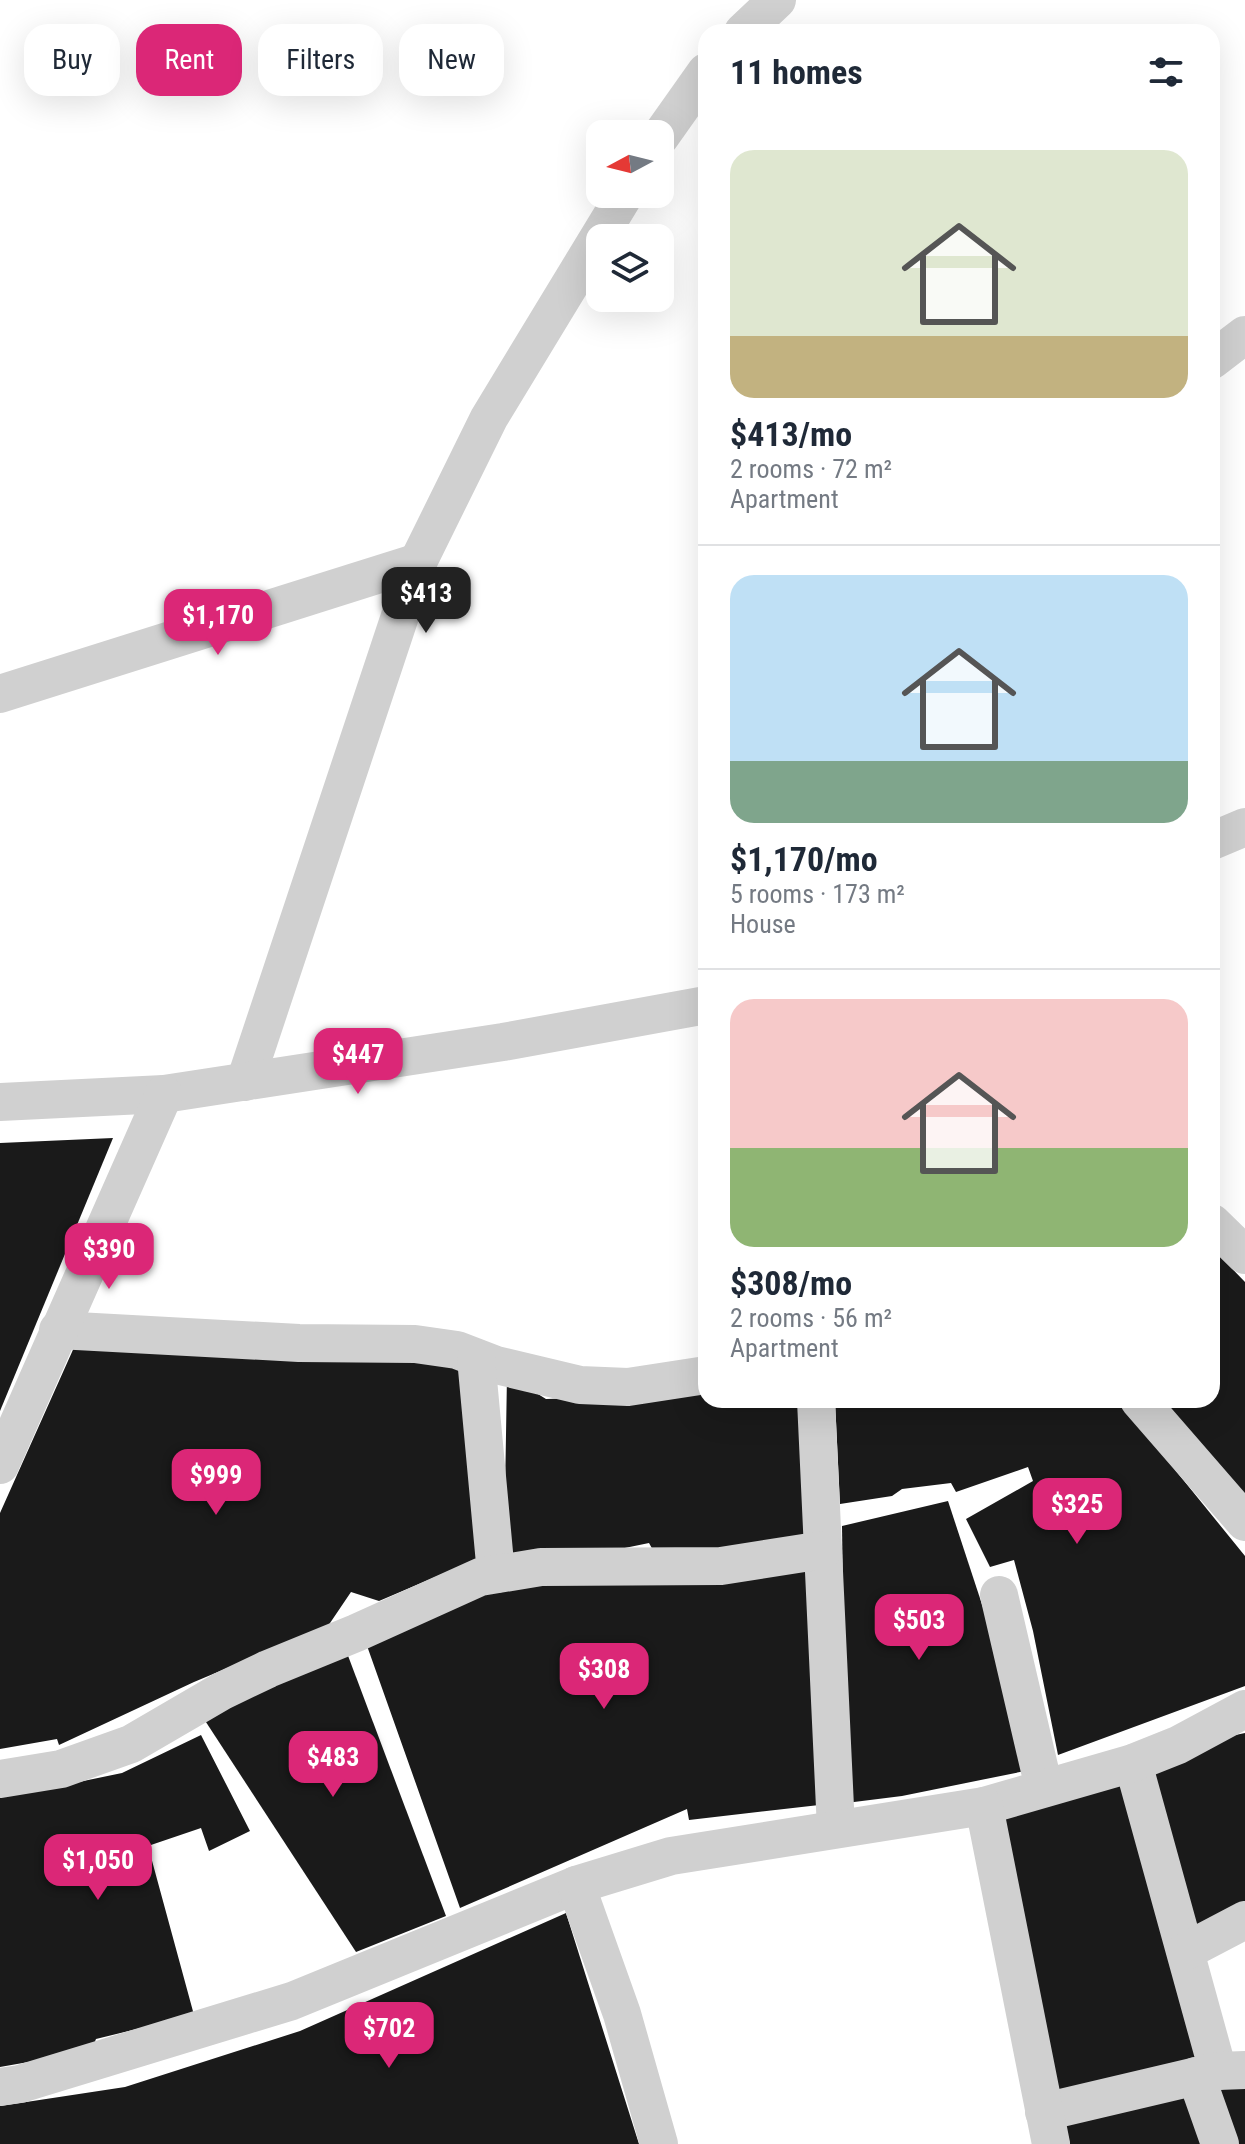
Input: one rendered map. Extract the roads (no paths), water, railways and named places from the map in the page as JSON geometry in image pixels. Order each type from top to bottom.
[{"type":"street","points":[[752,24],[777,0]]},
{"type":"street","points":[[672,120],[698,83]]},
{"type":"street","points":[[245,1082],[418,562],[489,418],[616,208]]},
{"type":"street","points":[[1220,354],[1245,335]]},
{"type":"street","points":[[0,694],[418,562]]},
{"type":"street","points":[[1220,838],[1245,827]]},
{"type":"street","points":[[0,1102],[164,1094],[503,1042],[698,1006]]},
{"type":"street","points":[[0,1465],[164,1094]]},
{"type":"street","points":[[1220,1231],[1245,1255]]},
{"type":"street","points":[[58,1330],[299,1343],[415,1344],[457,1350],[539,1377],[580,1385],[628,1387],[698,1376]]},
{"type":"street","points":[[476,1358],[496,1574]]},
{"type":"street","points":[[816,1408],[836,1829]]},
{"type":"street","points":[[1146,1408],[1245,1522]]},
{"type":"street","points":[[0,1779],[61,1769],[131,1744],[222,1691],[268,1669],[356,1633],[441,1592],[496,1574],[541,1567],[721,1566],[823,1550]]},
{"type":"street","points":[[999,1595],[1044,1788]]},
{"type":"street","points":[[0,2087],[20,2084],[292,2001],[576,1885],[671,1856],[984,1806],[1133,1763],[1178,1745],[1245,1709]]},
{"type":"street","points":[[1133,1763],[1220,2072],[1220,2144]]},
{"type":"street","points":[[984,1806],[1048,2128],[1220,2072]]},
{"type":"street","points":[[576,1885],[622,2014],[659,2144]]},
{"type":"street","points":[[1186,1951],[1245,1920]]}]
